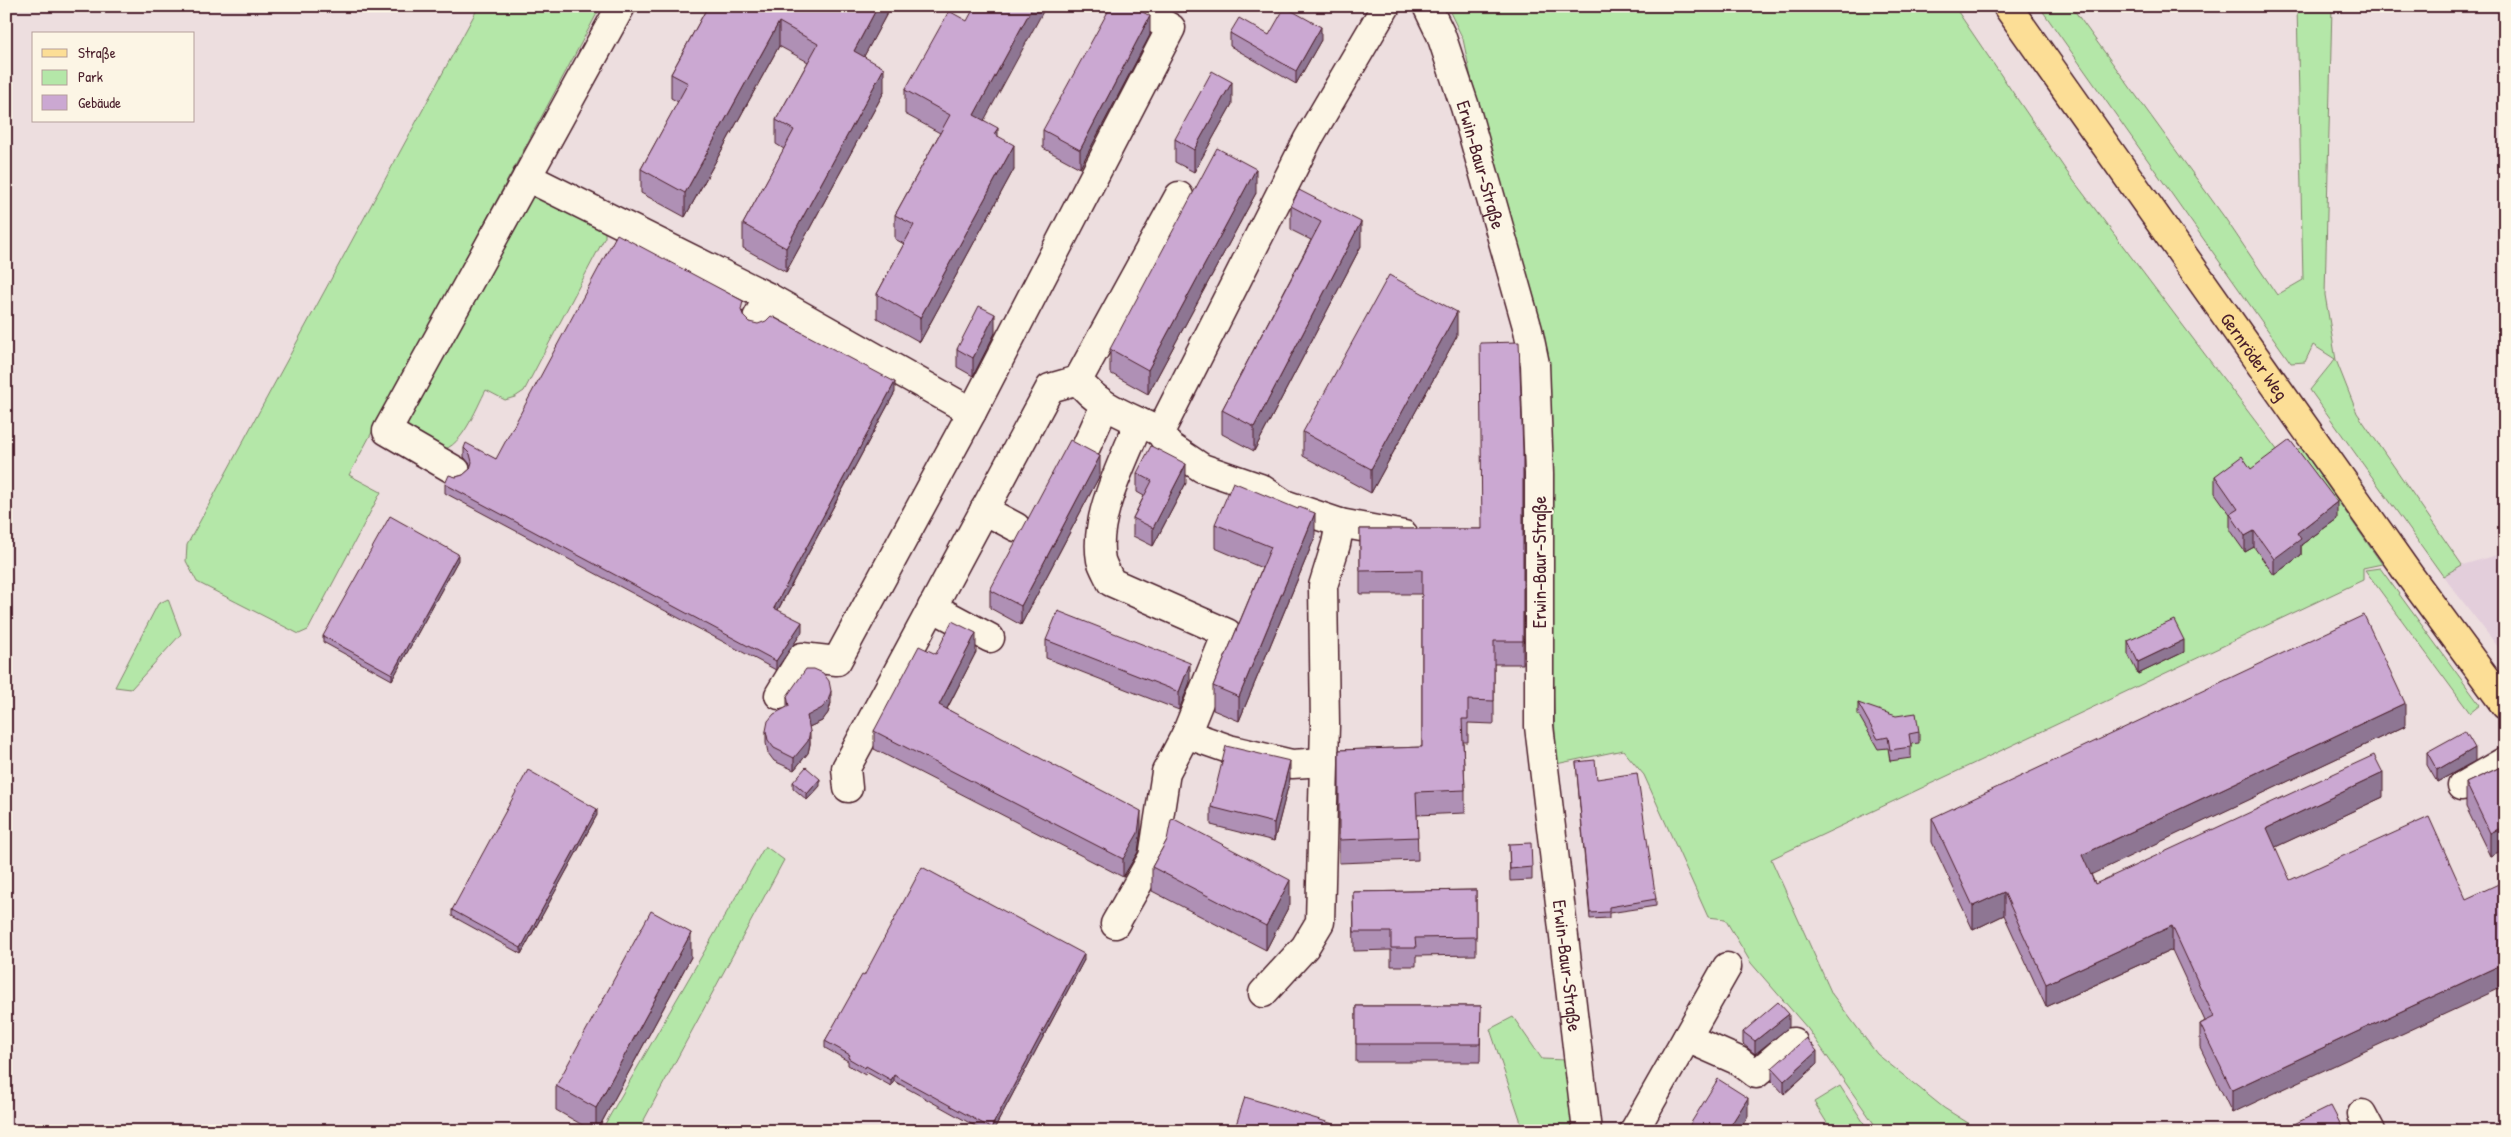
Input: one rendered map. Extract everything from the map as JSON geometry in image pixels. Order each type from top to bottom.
[{"type":"main road","name":"Gernröder Weg","points":[[2007,6],[2410,576],[2505,705]]},
{"type":"street","points":[[456,472],[386,431],[621,6]]},
{"type":"street","points":[[779,695],[802,657],[838,661],[972,412],[1172,28],[1133,6]]},
{"type":"street","points":[[1115,924],[1153,857],[1166,772],[1186,734],[1227,633],[1111,582],[1101,561],[1101,534],[1109,498],[1308,139],[1386,6]]},
{"type":"street","name":"Erwin-Baur-Straße","points":[[1427,6],[1441,35],[1465,107],[1528,330],[1535,364],[1539,474],[1540,726],[1587,1131]]},
{"type":"street","points":[[527,177],[762,308],[972,412]]},
{"type":"street","points":[[848,788],[846,768],[1050,388],[1078,380],[1179,196]]},
{"type":"street","points":[[1078,380],[1087,392],[1105,405],[1150,427],[1169,446],[1202,468],[1260,488],[1284,504],[1340,524],[1426,537]]},
{"type":"street","points":[[1086,448],[1105,405]]},
{"type":"street","points":[[984,510],[1016,527]]},
{"type":"street","points":[[1263,993],[1305,947],[1320,922],[1324,762],[1323,586],[1340,524]]},
{"type":"street","points":[[932,608],[990,638]]},
{"type":"street","points":[[1186,734],[1229,749],[1292,764],[1324,762]]},
{"type":"street","points":[[2462,786],[2505,761]]},
{"type":"street","points":[[1634,1131],[1727,967]]},
{"type":"street","points":[[1687,1038],[1739,1061],[1756,1074],[1793,1042]]},
{"type":"shaded area","points":[[2505,553],[2505,656],[2443,576],[2462,565]]},
{"type":"green space","points":[[479,6],[601,6],[349,475],[381,492],[308,630],[299,634],[197,582],[186,561],[187,545]]},
{"type":"green space","points":[[1447,6],[1954,6],[2067,172],[2281,455],[2301,448],[2382,564],[2363,568],[2363,580],[1771,859],[1832,994],[1877,1054],[1944,1108],[1981,1131],[1879,1131],[1808,1029],[1751,963],[1725,919],[1708,917],[1644,775],[1623,750],[1556,764],[1541,343],[1476,102],[1463,39]]},
{"type":"green space","points":[[2039,6],[2071,6],[2225,218],[2277,295],[2303,280],[2297,6],[2332,6],[2325,295],[2336,360],[2357,413],[2462,565],[2443,576],[2310,390],[2335,359],[2313,345],[2305,362],[2291,363]]},
{"type":"green space","points":[[533,195],[605,229],[605,237],[524,391],[515,397],[505,400],[486,390],[460,438],[444,449],[436,449],[422,441],[401,423]]},
{"type":"green space","points":[[2380,568],[2480,705],[2470,713],[2365,570]]},
{"type":"green space","points":[[168,599],[181,634],[131,689],[115,687],[158,604]]},
{"type":"green space","points":[[765,846],[784,860],[638,1131],[601,1131]]},
{"type":"green space","points":[[1513,1017],[1542,1059],[1565,1060],[1573,1131],[1521,1131],[1520,1119],[1490,1029]]},
{"type":"green space","points":[[1840,1086],[1869,1131],[1832,1131],[1814,1102]]},
{"type":"building","points":[[708,6],[878,6],[854,51],[884,68],[786,248],[743,224],[794,130],[776,120],[818,44],[779,22],[685,193],[641,169],[688,83],[671,74]]},
{"type":"building","points":[[975,6],[1033,6],[974,115],[998,128],[994,134],[1014,145],[920,318],[877,294],[914,225],[895,215],[950,115],[905,90],[949,11],[967,21]]},
{"type":"building","points":[[1111,6],[1132,6],[1150,16],[1080,150],[1043,130]]},
{"type":"building","points":[[1285,7],[1321,27],[1296,71],[1230,33],[1239,18],[1269,35]]},
{"type":"building","points":[[1212,71],[1232,82],[1194,150],[1175,139]]},
{"type":"building","points":[[1217,148],[1256,169],[1148,370],[1110,349]]},
{"type":"building","points":[[1299,190],[1361,222],[1254,427],[1222,410],[1321,222],[1291,206]]},
{"type":"building","points":[[617,234],[743,301],[741,310],[749,322],[758,324],[766,321],[771,316],[895,382],[774,608],[802,622],[776,661],[445,484],[449,475],[456,477],[463,475],[470,469],[472,462],[470,454],[464,448],[466,443],[496,459]]},
{"type":"building","points":[[1389,275],[1457,312],[1371,469],[1303,432]]},
{"type":"building","points":[[979,306],[995,314],[973,358],[957,349]]},
{"type":"building","points":[[1519,342],[1523,451],[1523,641],[1494,641],[1494,701],[1468,700],[1468,719],[1462,719],[1465,790],[1416,792],[1418,837],[1339,840],[1339,750],[1422,747],[1422,570],[1360,571],[1360,529],[1482,529],[1480,343]]},
{"type":"building","points":[[1070,440],[1100,456],[1021,606],[990,590]]},
{"type":"building","points":[[2290,440],[2337,502],[2297,533],[2301,539],[2274,559],[2254,531],[2245,536],[2230,514],[2238,509],[2215,476],[2242,456],[2251,469]]},
{"type":"building","points":[[1151,446],[1186,464],[1153,528],[1133,518],[1152,481],[1137,473]]},
{"type":"building","points":[[1233,482],[1298,509],[1299,507],[1315,513],[1239,697],[1213,686],[1271,547],[1215,524]]},
{"type":"building","points":[[390,516],[458,554],[392,674],[323,636]]},
{"type":"building","points":[[1058,611],[1190,663],[1179,692],[1046,640]]},
{"type":"building","points":[[2364,615],[2405,703],[2082,855],[2095,884],[2374,755],[2383,773],[2267,828],[2290,880],[2429,817],[2466,899],[2505,881],[2505,963],[2232,1090],[2200,1024],[2214,1017],[2172,926],[2046,984],[2004,892],[1973,906],[1932,818]]},
{"type":"building","points":[[2174,620],[2184,640],[2138,662],[2128,641]]},
{"type":"building","points":[[952,621],[976,633],[939,705],[1141,811],[1138,833],[1123,859],[874,731],[919,646],[936,654]]},
{"type":"building","points":[[806,669],[814,669],[823,673],[829,681],[831,691],[828,701],[822,708],[807,716],[810,731],[808,741],[794,758],[774,748],[768,740],[766,731],[768,721],[774,714],[789,706],[787,696]]},
{"type":"building","points":[[1858,703],[1896,716],[1916,713],[1919,732],[1909,734],[1911,747],[1890,750],[1888,737],[1878,739]]},
{"type":"building","points":[[2465,731],[2475,748],[2437,770],[2427,752]]},
{"type":"building","points":[[1226,746],[1290,761],[1274,823],[1211,807]]},
{"type":"building","points":[[1595,760],[1597,779],[1637,773],[1656,899],[1609,907],[1609,912],[1590,913],[1576,762]]},
{"type":"building","points":[[2505,765],[2505,826],[2490,833],[2466,783]]},
{"type":"building","points":[[806,767],[820,779],[807,794],[793,782]]},
{"type":"building","points":[[528,770],[597,809],[521,948],[452,910]]},
{"type":"building","points":[[1174,819],[1290,880],[1266,926],[1152,867],[1167,840],[1171,820]]},
{"type":"building","points":[[1531,843],[1532,867],[1510,869],[1509,844]]},
{"type":"building","points":[[922,867],[1084,954],[991,1128],[894,1075],[891,1080],[866,1066],[865,1068],[848,1058],[850,1055],[825,1041],[862,975],[864,976]]},
{"type":"building","points":[[1476,890],[1476,937],[1415,938],[1416,948],[1391,948],[1391,932],[1354,932],[1353,892]]},
{"type":"building","points":[[651,911],[691,933],[596,1108],[556,1086]]},
{"type":"building","points":[[1778,1002],[1789,1014],[1755,1041],[1743,1032]]},
{"type":"building","points":[[1356,1006],[1481,1006],[1480,1044],[1356,1044]]},
{"type":"building","points":[[1806,1038],[1817,1051],[1784,1081],[1772,1068]]},
{"type":"building","points":[[1718,1079],[1748,1098],[1727,1131],[1686,1131]]},
{"type":"building","points":[[1245,1097],[1356,1131],[1234,1131]]},
{"type":"building","points":[[2331,1106],[2344,1131],[2280,1131]]},
{"type":"building","points":[[2455,1123],[2461,1131],[2446,1131]]}]
